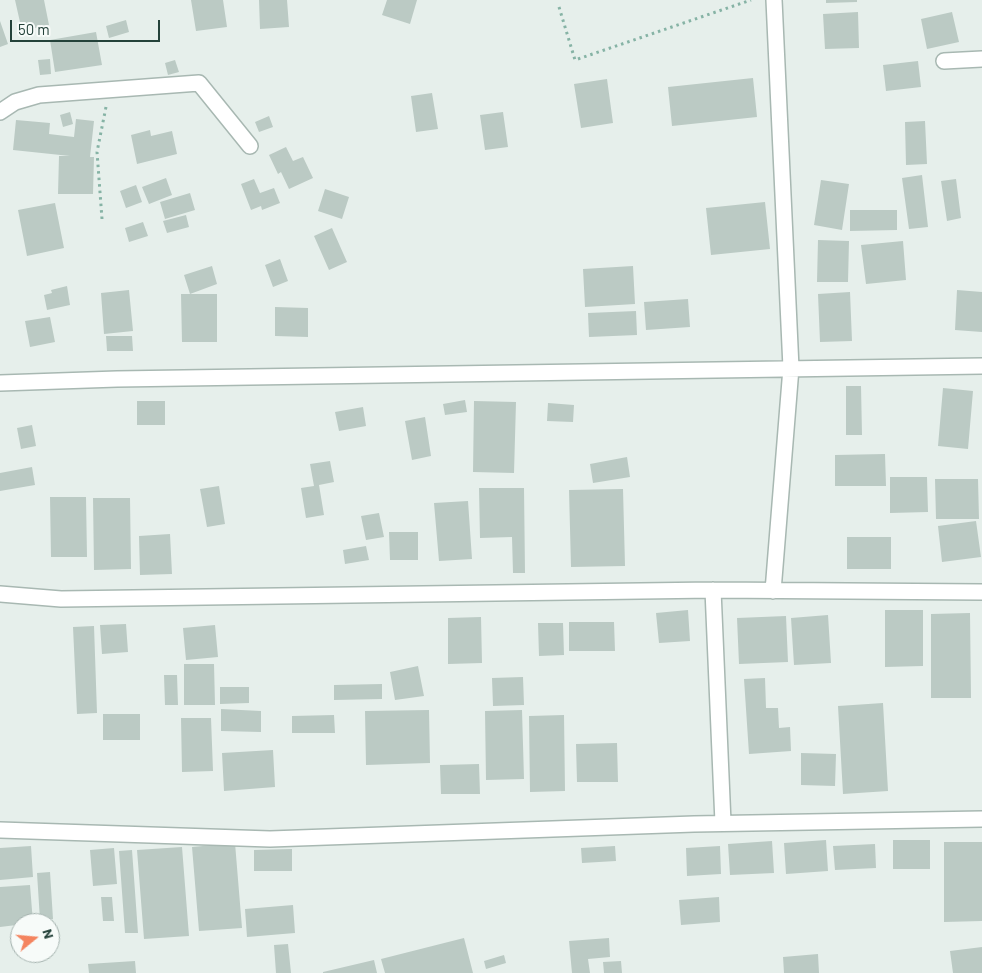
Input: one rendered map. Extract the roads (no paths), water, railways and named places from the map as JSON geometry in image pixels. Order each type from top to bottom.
[{"type":"street","points":[[773,591],[791,368],[774,0]]},
{"type":"street","points":[[944,60],[982,59]]},
{"type":"street","points":[[0,112],[15,102],[39,95],[199,83],[250,146]]},
{"type":"street","points":[[0,383],[147,378],[982,366]]},
{"type":"street","points":[[713,590],[723,823]]},
{"type":"street","points":[[0,594],[61,599],[713,590],[982,592]]},
{"type":"street","points":[[0,830],[270,839],[723,823],[982,819]]}]
